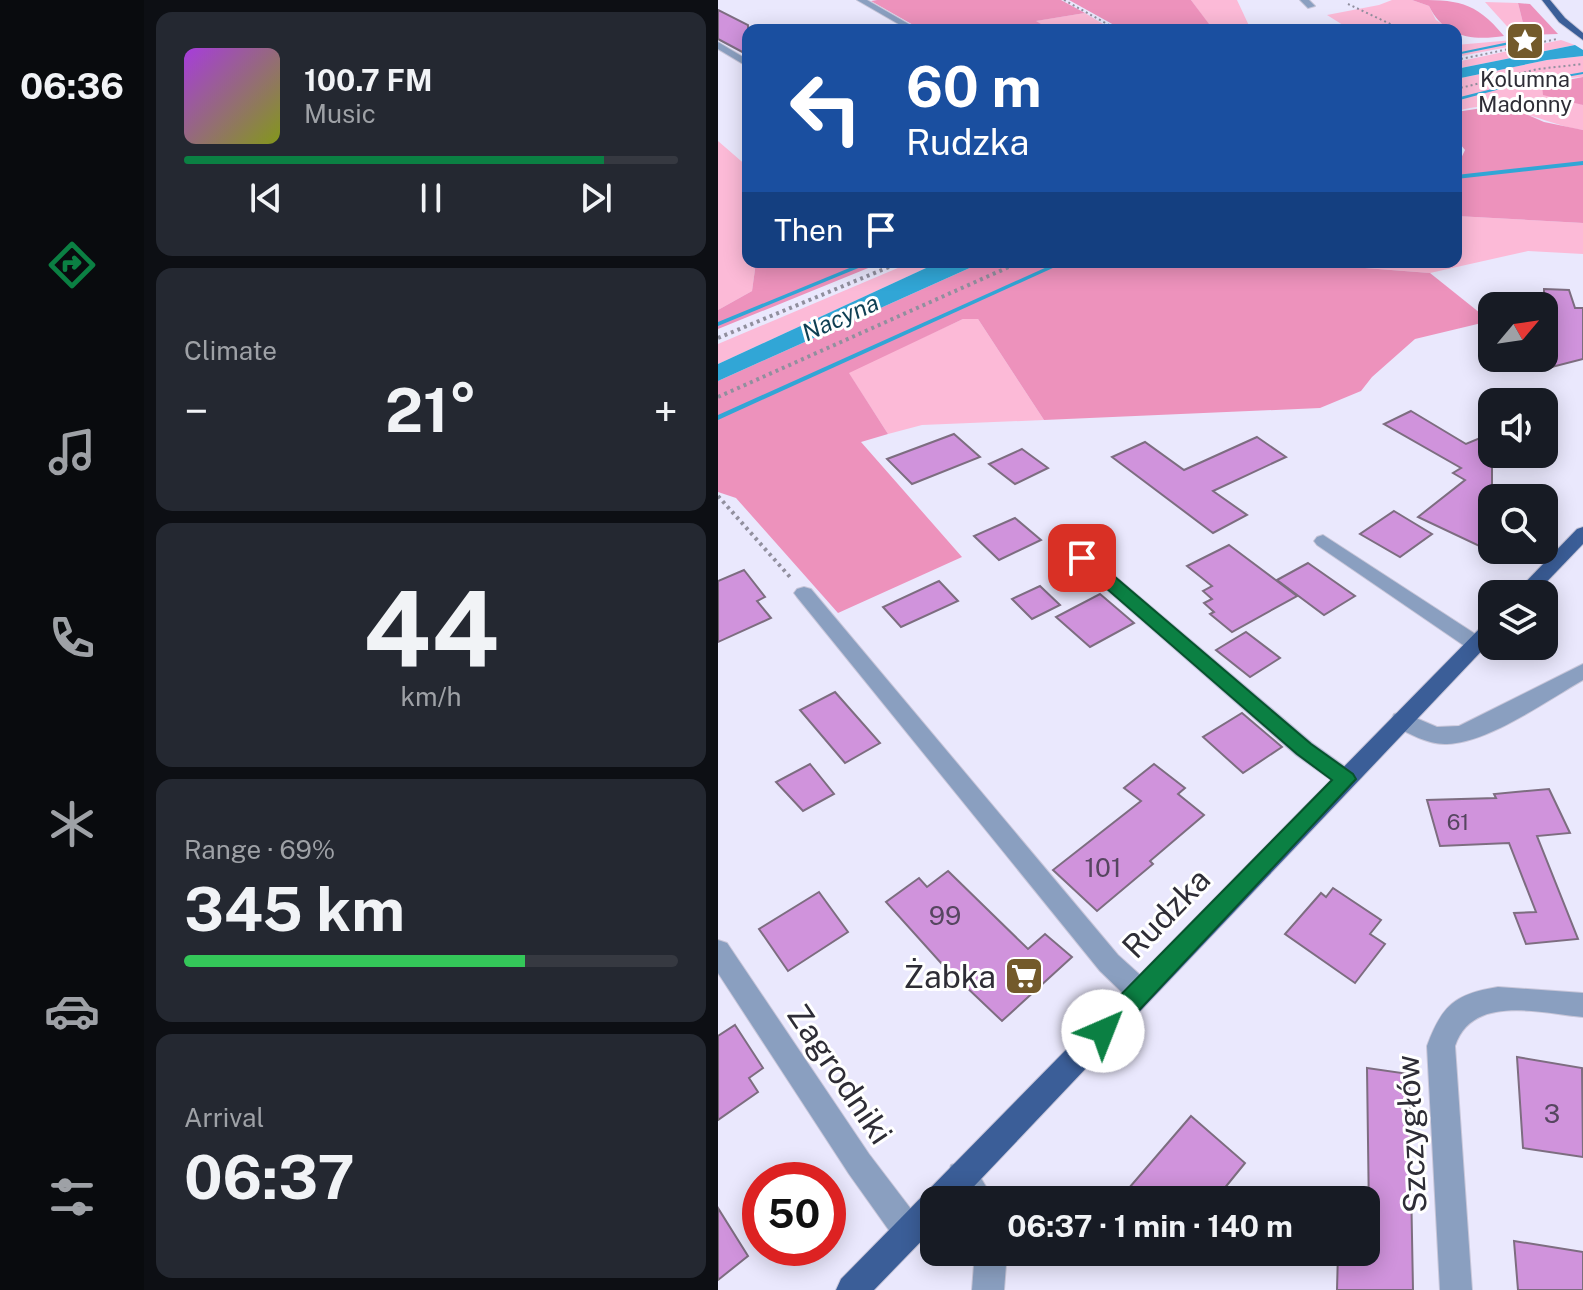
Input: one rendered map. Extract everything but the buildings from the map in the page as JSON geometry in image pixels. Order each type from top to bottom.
[{"type":"main road","points":[[1546,0],[1562,20],[1583,37]]},
{"type":"main road","points":[[1538,580],[1583,533]]},
{"type":"main road","name":"Rudzka","points":[[973,1186],[1140,992],[1478,642]]},
{"type":"main road","points":[[852,1290],[920,1221]]},
{"type":"street","points":[[861,0],[904,24]]},
{"type":"street","points":[[718,45],[742,60]]},
{"type":"street","points":[[1323,541],[1478,632]]},
{"type":"street","points":[[1082,558],[1304,749],[1346,779]]},
{"type":"street","points":[[804,593],[1109,963],[1140,992]]},
{"type":"street","points":[[1402,720],[1435,735],[1459,734],[1583,671]]},
{"type":"street","name":"Zagrodniki","points":[[718,951],[859,1164],[909,1232]]},
{"type":"street","name":"Szczygłów","points":[[1456,1290],[1441,1046],[1443,1033],[1457,1013],[1479,1001],[1583,1005]]},
{"type":"street","points":[[988,1290],[990,1266]]},
{"type":"path","points":[[1064,0],[1107,24]]},
{"type":"path","points":[[1348,4],[1390,24]]},
{"type":"path","points":[[1462,59],[1562,37]]},
{"type":"path","points":[[1462,88],[1538,69],[1583,64]]},
{"type":"path","points":[[718,338],[887,268]]},
{"type":"path","points":[[718,397],[1007,268]]},
{"type":"path","points":[[718,496],[804,593]]},
{"type":"shaded area","points":[[1061,0],[1085,13],[1036,21],[1041,24],[911,24],[871,1]]},
{"type":"shaded area","points":[[1069,0],[1191,0],[1209,24],[1112,24]]},
{"type":"shaded area","points":[[1191,0],[1237,0],[1248,24],[1208,24]]},
{"type":"shaded area","points":[[1392,0],[1412,0],[1429,6],[1436,20],[1442,24],[1341,24],[1327,15]]},
{"type":"shaded area","points":[[1412,0],[1464,4],[1483,15],[1504,36],[1481,38],[1462,35],[1462,24],[1443,24],[1429,6]]},
{"type":"shaded area","points":[[1485,2],[1518,3],[1526,35],[1514,34]]},
{"type":"shaded area","points":[[1518,3],[1530,4],[1558,34],[1526,35]]},
{"type":"shaded area","points":[[1085,13],[1103,24],[1040,24],[1035,21]]},
{"type":"shaded area","points":[[1513,40],[1539,41],[1462,56],[1462,44]]},
{"type":"shaded area","points":[[1561,40],[1575,45],[1462,68],[1462,61]]},
{"type":"shaded area","points":[[1583,56],[1583,77],[1569,78],[1577,102],[1583,105],[1583,130],[1503,109],[1487,107],[1462,110],[1462,78],[1547,60]]},
{"type":"shaded area","points":[[1583,77],[1583,105],[1543,95],[1542,85]]},
{"type":"shaded area","points":[[1489,107],[1521,112],[1544,122],[1583,130],[1583,223],[1462,216],[1462,156],[1465,150],[1462,146],[1462,111]]},
{"type":"shaded area","points":[[718,141],[742,162],[742,268],[755,268],[752,291],[718,310]]},
{"type":"shaded area","points":[[1462,216],[1583,223],[1583,254],[1528,251],[1462,266]]},
{"type":"shaded area","points":[[755,268],[868,268],[718,329],[718,310],[752,291]]},
{"type":"shaded area","points":[[898,268],[926,268],[718,364],[718,344]]},
{"type":"shaded area","points":[[970,268],[1365,268],[1430,273],[1478,311],[1478,324],[1415,339],[1372,377],[1361,391],[1320,408],[1044,420],[978,319],[963,319],[849,373],[888,434],[861,442],[962,557],[838,613],[736,498],[718,492],[718,381]]},
{"type":"shaded area","points":[[1365,268],[1452,268],[1430,273]]},
{"type":"shaded area","points":[[963,319],[978,319],[1044,420],[922,425],[888,434],[848,372]]},
{"type":"water","points":[[1575,45],[1583,50],[1583,56],[1547,60],[1462,78],[1462,68]]},
{"type":"water","name":"Nacyna","points":[[926,268],[970,268],[718,381],[718,364]]},
{"type":"waterway","points":[[1462,53],[1509,43]]},
{"type":"waterway","points":[[1462,98],[1504,87],[1583,73]]},
{"type":"waterway","points":[[1462,176],[1583,163]]},
{"type":"waterway","points":[[718,324],[855,268]]},
{"type":"waterway","points":[[718,418],[1050,268]]},
{"type":"place","name":"Kolumna Madonny","points":[[1525,41]]},
{"type":"place","name":"Żabka","points":[[1024,976]]},
{"type":"route","points":[[1082,558],[1304,749],[1346,779],[1103,1031]]}]
